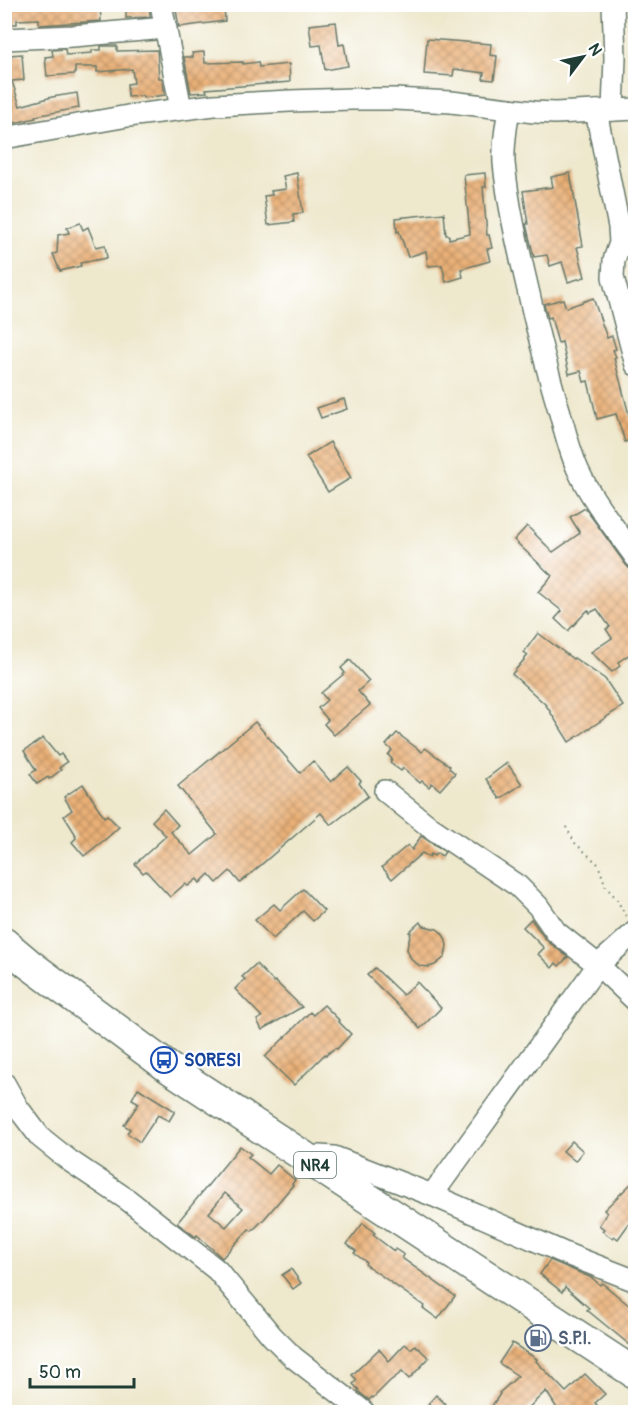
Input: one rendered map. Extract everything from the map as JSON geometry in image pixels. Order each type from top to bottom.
[{"type":"highway","name":"NR4","points":[[4,943],[28,964],[169,1068],[636,1374]]},
{"type":"street","points":[[161,4],[181,109]]},
{"type":"street","points":[[613,4],[615,58],[604,111],[604,156],[619,227],[620,243],[614,260],[613,276],[636,364]]},
{"type":"street","points":[[4,39],[166,28]]},
{"type":"street","points":[[4,138],[128,116],[214,105],[352,99],[451,102],[555,113],[636,109]]},
{"type":"street","points":[[509,109],[504,163],[510,201],[542,349],[567,440],[578,470],[636,558]]},
{"type":"street","points":[[385,791],[430,827],[518,886],[538,906],[556,932],[598,965],[636,1001]]},
{"type":"street","points":[[432,1195],[598,965],[632,934]]},
{"type":"street","points":[[4,1083],[18,1108],[40,1137],[70,1161],[128,1200],[217,1270],[293,1357],[364,1413]]},
{"type":"street","points":[[307,1159],[319,1156],[334,1157],[432,1195],[569,1255],[636,1281]]},
{"type":"path","points":[[566,828],[575,843],[598,864],[606,887],[627,916],[632,934]]},
{"type":"building","points":[[4,4],[100,4],[101,21],[39,25],[39,19],[17,20],[17,24],[4,24]]},
{"type":"building","points":[[126,4],[149,4],[150,17],[126,18]]},
{"type":"building","points":[[175,4],[224,4],[225,21],[179,27]]},
{"type":"building","points":[[336,22],[339,45],[344,44],[348,66],[325,70],[321,45],[312,46],[309,25]]},
{"type":"building","points":[[427,39],[491,44],[490,55],[497,56],[494,80],[483,79],[484,73],[454,69],[453,76],[424,74]]},
{"type":"building","points":[[101,46],[117,46],[117,51],[157,50],[159,78],[162,78],[165,95],[143,98],[142,96],[128,97],[127,84],[134,83],[132,69],[97,72],[97,67],[75,67],[75,74],[47,76],[45,57],[53,56],[52,50],[65,49],[66,55],[92,53],[92,50],[101,50]]},
{"type":"building","points":[[204,52],[205,63],[258,62],[259,67],[289,64],[290,82],[206,89],[207,92],[191,93],[184,57],[193,57],[192,53]]},
{"type":"building","points":[[22,54],[24,80],[12,81],[20,106],[77,93],[79,108],[35,116],[36,118],[10,124],[4,104],[4,58],[10,58],[9,55]]},
{"type":"building","points":[[297,173],[303,213],[293,214],[294,222],[268,225],[264,196],[272,195],[271,191],[286,189],[283,176]]},
{"type":"building","points":[[485,173],[486,187],[483,187],[487,235],[489,235],[492,248],[487,249],[490,261],[461,269],[463,277],[446,282],[442,265],[428,266],[426,251],[408,257],[399,231],[397,232],[396,218],[444,213],[446,235],[449,235],[449,239],[470,234],[464,175]]},
{"type":"building","points":[[570,173],[583,246],[577,247],[585,277],[568,282],[562,262],[550,266],[547,255],[534,257],[526,224],[528,224],[523,191],[553,187],[551,177]]},
{"type":"building","points":[[80,223],[83,230],[88,227],[96,247],[105,245],[107,258],[80,263],[81,266],[60,271],[53,254],[57,253],[58,235],[69,233],[67,228]]},
{"type":"building","points":[[593,298],[607,338],[612,336],[616,349],[613,350],[616,357],[614,358],[631,422],[636,432],[636,438],[625,442],[616,414],[597,419],[588,381],[584,382],[581,371],[569,374],[562,342],[558,343],[551,317],[548,318],[544,304],[563,299],[566,308]]},
{"type":"building","points":[[344,399],[347,409],[321,418],[317,408]]},
{"type":"building","points":[[330,442],[351,478],[328,492],[306,457]]},
{"type":"building","points":[[585,508],[626,565],[636,570],[636,650],[618,662],[620,666],[612,672],[591,652],[612,638],[606,629],[610,627],[597,609],[590,613],[588,610],[568,631],[555,619],[562,611],[538,592],[552,576],[514,540],[527,526],[553,552],[580,533],[570,517]]},
{"type":"building","points":[[538,633],[605,679],[623,706],[569,742],[546,705],[512,674],[528,655],[524,652]]},
{"type":"building","points":[[350,660],[369,681],[358,691],[370,705],[334,735],[324,724],[328,720],[318,708],[327,700],[321,693],[345,673],[341,668]]},
{"type":"building","points":[[255,722],[300,773],[313,761],[331,782],[348,767],[361,781],[359,783],[368,796],[331,825],[321,813],[240,883],[230,871],[217,883],[209,874],[200,883],[197,879],[188,886],[185,884],[170,897],[146,871],[143,873],[135,864],[166,836],[152,821],[164,809],[178,825],[171,832],[192,855],[217,834],[178,786]]},
{"type":"building","points":[[397,733],[422,752],[425,748],[450,766],[449,768],[455,773],[440,790],[432,783],[429,787],[422,781],[420,783],[403,768],[401,771],[390,763],[392,759],[388,755],[392,750],[386,745]]},
{"type":"building","points":[[43,738],[58,756],[61,754],[67,762],[49,779],[48,777],[37,784],[30,774],[36,770],[24,751]]},
{"type":"building","points":[[507,763],[522,784],[500,799],[486,779]]},
{"type":"building","points":[[83,784],[104,817],[107,815],[119,827],[84,856],[72,842],[76,835],[64,816],[72,810],[64,797]]},
{"type":"building","points":[[421,836],[445,852],[442,856],[437,853],[429,857],[422,853],[392,879],[382,867],[408,845],[412,850]]},
{"type":"building","points":[[303,889],[324,911],[313,921],[303,911],[273,939],[255,920],[274,904],[280,910]]},
{"type":"building","points":[[531,919],[546,940],[568,957],[559,966],[556,963],[552,968],[538,954],[544,948],[523,927]]},
{"type":"building","points":[[420,922],[442,933],[447,945],[445,957],[429,967],[420,966],[412,960],[407,949],[411,933],[409,932]]},
{"type":"building","points":[[256,964],[302,1007],[262,1030],[257,1020],[262,1017],[235,989],[245,979],[242,977]]},
{"type":"building","points":[[375,968],[403,995],[417,982],[441,1008],[420,1029],[367,975]]},
{"type":"building","points":[[324,1005],[351,1034],[337,1049],[325,1054],[294,1085],[265,1057],[310,1012],[313,1015]]},
{"type":"building","points":[[138,1088],[175,1111],[169,1121],[158,1115],[140,1142],[127,1133],[130,1129],[124,1125],[139,1103],[132,1099]]},
{"type":"building","points":[[572,1141],[583,1151],[575,1161],[563,1151]]},
{"type":"building","points":[[240,1146],[251,1154],[248,1157],[269,1174],[277,1165],[295,1180],[265,1218],[252,1231],[249,1229],[222,1258],[197,1235],[196,1237],[177,1223]],"holes":[[[225,1193],[243,1208],[226,1227],[209,1213]]]},
{"type":"building","points":[[636,1179],[636,1217],[618,1239],[614,1236],[612,1238],[602,1231],[604,1229],[599,1225],[607,1213],[604,1210]]},
{"type":"building","points":[[363,1223],[375,1233],[373,1235],[394,1251],[395,1249],[404,1255],[402,1258],[455,1296],[438,1319],[423,1308],[424,1306],[365,1264],[366,1262],[354,1253],[356,1251],[347,1244]]},
{"type":"building","points":[[550,1260],[592,1278],[600,1285],[602,1283],[636,1311],[636,1350],[587,1310],[589,1308],[565,1287],[562,1292],[540,1274]]},
{"type":"building","points":[[291,1269],[301,1283],[293,1289],[282,1275]]},
{"type":"building","points":[[512,1343],[537,1359],[536,1361],[566,1392],[585,1374],[605,1394],[595,1403],[597,1405],[590,1413],[560,1413],[546,1391],[523,1413],[487,1413],[499,1393],[518,1376],[499,1363]]},
{"type":"building","points":[[405,1344],[411,1349],[415,1345],[429,1358],[409,1379],[402,1372],[369,1400],[353,1384],[357,1380],[352,1375],[379,1349],[389,1361]]},
{"type":"building","points":[[436,1395],[455,1413],[438,1413],[428,1404]]},
{"type":"place","name":"SORESI","points":[[164,1060]]},
{"type":"place","name":"S.P.I.","points":[[538,1338]]}]
